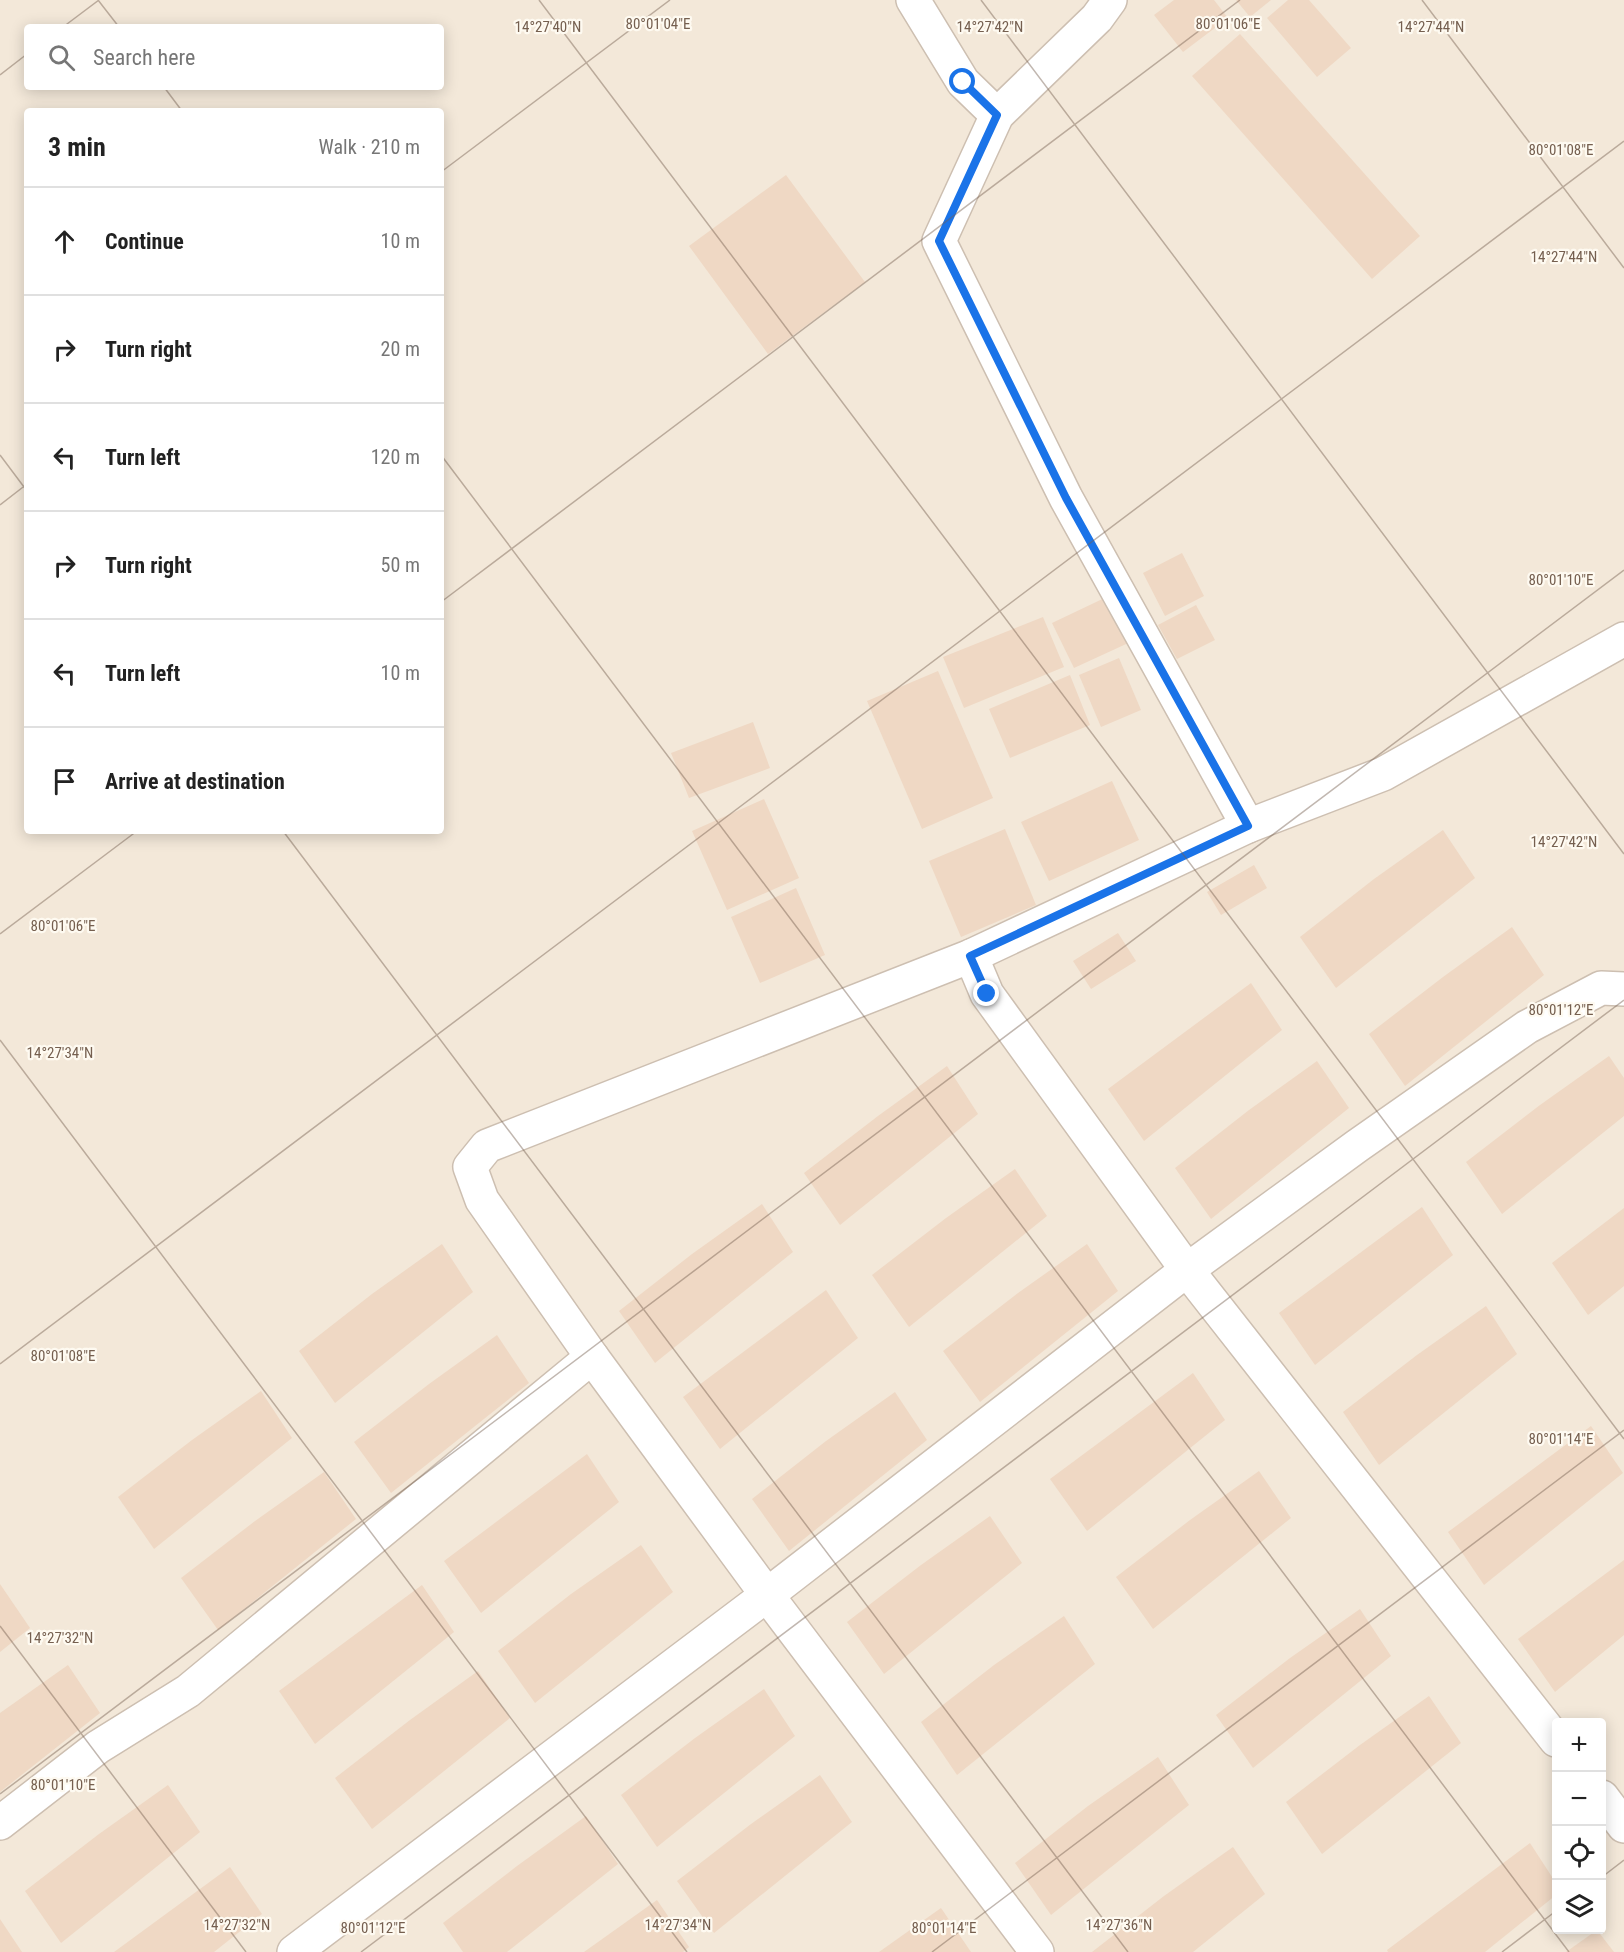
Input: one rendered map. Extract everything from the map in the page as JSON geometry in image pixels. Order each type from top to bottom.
[{"type":"street","points":[[913,0],[963,82],[997,115]]},
{"type":"street","points":[[1110,0],[1097,18],[997,115],[939,241],[1066,498],[1248,826]]},
{"type":"street","points":[[1037,1952],[767,1595],[592,1357],[482,1200],[470,1167],[487,1146],[970,956],[1248,826],[1383,774],[1624,639]]},
{"type":"street","points":[[970,956],[987,994],[1187,1270],[1552,1734]]},
{"type":"street","points":[[294,1952],[767,1595],[1187,1270],[1527,1027],[1600,988],[1624,989]]},
{"type":"street","points":[[0,1823],[98,1747],[188,1691],[592,1357]]},
{"type":"street","points":[[1606,1802],[1624,1826]]},
{"type":"shaded area","points":[[0,0],[1624,0],[1624,1952],[0,1952]]},
{"type":"building","points":[[1174,0],[1214,0],[1228,18],[1183,52],[1154,15]]},
{"type":"building","points":[[1236,0],[1271,0],[1250,17]]},
{"type":"building","points":[[1288,0],[1309,0],[1351,48],[1317,77],[1267,18]]},
{"type":"building","points":[[1240,34],[1420,236],[1372,279],[1192,76]]},
{"type":"building","points":[[786,175],[865,282],[768,354],[689,246]]},
{"type":"building","points":[[1182,553],[1204,596],[1165,616],[1143,573]]},
{"type":"building","points":[[1115,593],[1137,639],[1074,668],[1052,623]]},
{"type":"building","points":[[1196,605],[1215,640],[1177,659],[1158,625]]},
{"type":"building","points":[[1043,617],[1064,667],[964,708],[943,657]]},
{"type":"building","points":[[1119,658],[1141,710],[1101,727],[1079,675]]},
{"type":"building","points":[[938,671],[993,798],[922,829],[867,701]]},
{"type":"building","points":[[1070,675],[1090,725],[1010,758],[989,709]]},
{"type":"building","points":[[753,722],[770,768],[689,798],[671,753]]},
{"type":"building","points":[[1112,781],[1139,840],[1049,881],[1021,822]]},
{"type":"building","points":[[764,799],[799,878],[727,910],[692,831]]},
{"type":"building","points":[[1005,829],[1036,905],[961,937],[929,861]]},
{"type":"building","points":[[1443,830],[1475,878],[1336,988],[1300,937],[1374,879]]},
{"type":"building","points":[[1254,865],[1267,888],[1221,915],[1207,892]]},
{"type":"building","points":[[796,888],[825,955],[760,983],[731,917]]},
{"type":"building","points":[[1512,927],[1544,975],[1405,1086],[1369,1034]]},
{"type":"building","points":[[1118,933],[1136,961],[1091,989],[1073,961]]},
{"type":"building","points":[[1251,983],[1282,1030],[1144,1141],[1108,1089]]},
{"type":"building","points":[[1609,1056],[1624,1078],[1624,1116],[1502,1214],[1466,1162]]},
{"type":"building","points":[[1317,1061],[1349,1108],[1211,1219],[1175,1168]]},
{"type":"building","points":[[947,1066],[978,1114],[840,1225],[804,1173]]},
{"type":"building","points":[[1015,1169],[1047,1216],[909,1327],[872,1275]]},
{"type":"building","points":[[762,1204],[793,1252],[655,1363],[619,1311],[692,1254]]},
{"type":"building","points":[[1422,1207],[1453,1255],[1315,1365],[1279,1313]]},
{"type":"building","points":[[1624,1208],[1624,1286],[1588,1315],[1552,1263]]},
{"type":"building","points":[[442,1244],[473,1292],[335,1403],[299,1351],[372,1294]]},
{"type":"building","points":[[1087,1244],[1118,1291],[980,1402],[943,1351],[1018,1293]]},
{"type":"building","points":[[826,1290],[858,1338],[720,1449],[683,1397]]},
{"type":"building","points":[[1486,1306],[1517,1354],[1379,1465],[1343,1412]]},
{"type":"building","points":[[497,1335],[529,1383],[391,1493],[354,1442]]},
{"type":"building","points":[[1193,1373],[1225,1420],[1087,1531],[1050,1479]]},
{"type":"building","points":[[261,1391],[292,1438],[154,1549],[118,1497]]},
{"type":"building","points":[[895,1392],[927,1440],[789,1551],[752,1499],[826,1441]]},
{"type":"building","points":[[1591,1426],[1623,1473],[1484,1585],[1448,1532]]},
{"type":"building","points":[[587,1454],[619,1502],[481,1613],[444,1561]]},
{"type":"building","points":[[1259,1471],[1291,1518],[1153,1629],[1116,1577]]},
{"type":"building","points":[[324,1472],[356,1519],[218,1630],[181,1578]]},
{"type":"building","points":[[990,1516],[1022,1563],[884,1674],[847,1622]]},
{"type":"building","points":[[641,1545],[673,1592],[535,1703],[498,1651],[571,1594]]},
{"type":"building","points":[[1624,1560],[1624,1635],[1555,1692],[1518,1639]]},
{"type":"building","points":[[0,1584],[30,1628],[0,1652]]},
{"type":"building","points":[[422,1585],[454,1632],[315,1744],[279,1691]]},
{"type":"building","points":[[1360,1609],[1391,1656],[1253,1768],[1216,1715],[1290,1658]]},
{"type":"building","points":[[1064,1616],[1095,1664],[957,1775],[921,1722],[994,1665]]},
{"type":"building","points":[[68,1665],[100,1713],[0,1792],[0,1713]]},
{"type":"building","points":[[478,1671],[510,1718],[372,1829],[335,1778]]},
{"type":"building","points":[[764,1689],[795,1736],[657,1847],[621,1795]]},
{"type":"building","points":[[1429,1696],[1461,1743],[1322,1854],[1286,1802]]},
{"type":"building","points":[[1158,1757],[1189,1805],[1051,1915],[1015,1863],[1088,1806]]},
{"type":"building","points":[[820,1775],[852,1822],[714,1933],[677,1881]]},
{"type":"building","points":[[168,1785],[200,1832],[61,1943],[25,1891]]},
{"type":"building","points":[[586,1816],[618,1864],[507,1952],[463,1952],[443,1923]]},
{"type":"building","points":[[1530,1843],[1552,1877],[1552,1898],[1485,1952],[1388,1952],[1387,1950]]},
{"type":"building","points":[[1233,1847],[1265,1894],[1193,1952],[1092,1952],[1164,1896]]},
{"type":"building","points":[[230,1867],[262,1914],[214,1952],[114,1952]]},
{"type":"building","points":[[657,1900],[689,1947],[683,1952],[584,1952]]},
{"type":"building","points":[[941,1908],[971,1952],[879,1952]]},
{"type":"building","points":[[0,1919],[22,1952],[0,1952]]},
{"type":"building","points":[[1591,1934],[1600,1934],[1614,1952],[1566,1952]]},
{"type":"route","points":[[963,82],[997,115],[939,241],[1066,498],[1248,826],[970,956],[987,994]]}]
